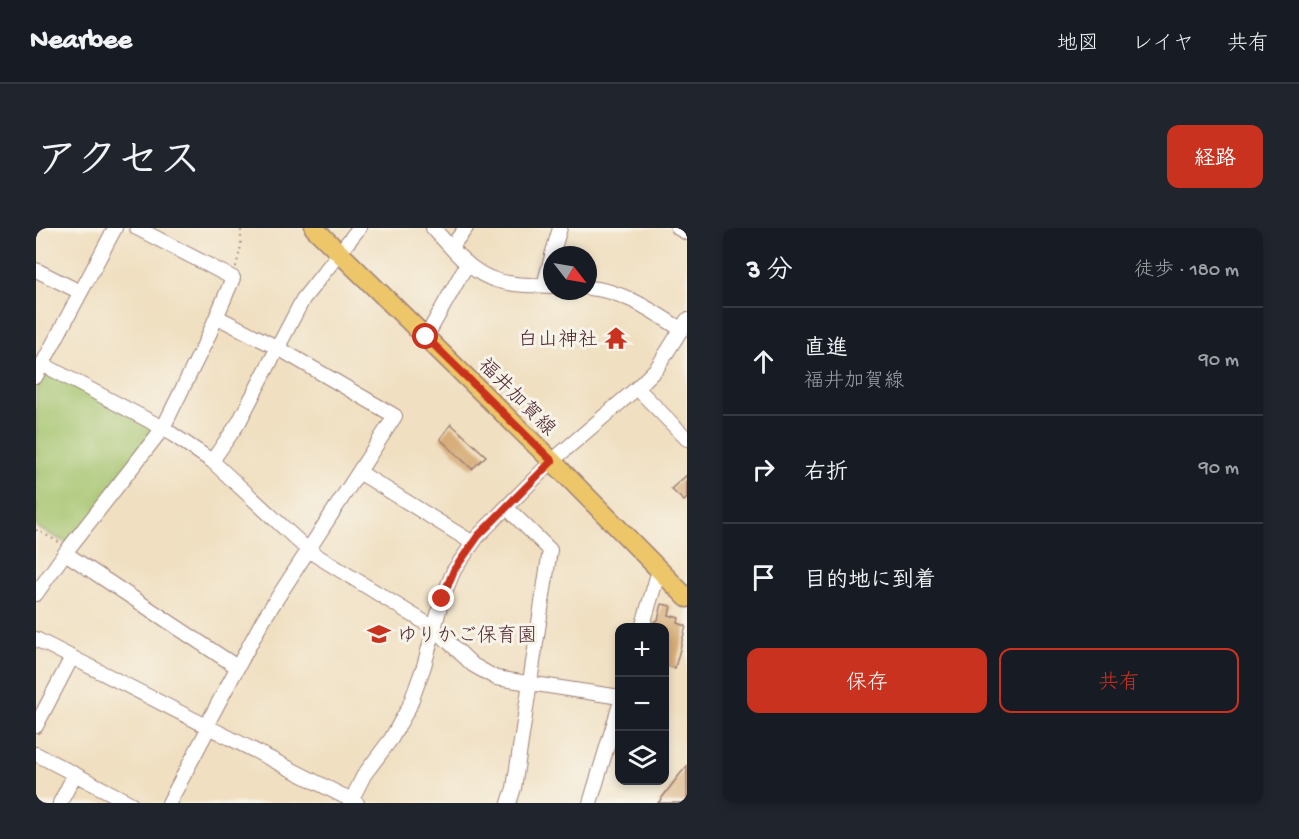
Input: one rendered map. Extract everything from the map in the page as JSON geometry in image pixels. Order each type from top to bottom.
[{"type":"main road","name":"福井加賀線","points":[[314,228],[552,461],[687,598]]},
{"type":"street","points":[[115,228],[39,370],[163,428],[212,460],[309,551],[434,628],[473,665],[496,678],[615,696]]},
{"type":"street","points":[[36,594],[67,550],[163,428],[233,278],[137,228]]},
{"type":"street","points":[[212,460],[239,422],[303,299],[359,228]]},
{"type":"street","points":[[433,228],[467,264],[490,278],[513,284],[543,286]]},
{"type":"street","points":[[452,248],[466,228]]},
{"type":"street","points":[[555,246],[560,228]]},
{"type":"street","points":[[678,228],[687,233]]},
{"type":"street","points":[[426,337],[467,264]]},
{"type":"street","points":[[36,270],[81,292]]},
{"type":"street","points":[[36,639],[353,802],[364,775],[391,739],[409,707],[424,666],[442,599],[454,570],[473,543],[552,461],[657,368],[684,325],[643,305],[597,288]]},
{"type":"street","points":[[169,803],[263,620],[395,416],[278,348],[216,317]]},
{"type":"street","points":[[637,388],[687,439]]},
{"type":"street","points":[[359,472],[473,543]]},
{"type":"street","points":[[507,508],[550,550],[514,788],[508,803]]},
{"type":"street","points":[[67,550],[237,667]]},
{"type":"street","points":[[643,623],[659,570]]},
{"type":"street","points":[[36,726],[72,657]]},
{"type":"street","points":[[590,803],[615,720]]},
{"type":"street","points":[[36,754],[130,803]]},
{"type":"street","points":[[60,803],[75,774]]},
{"type":"path","points":[[233,278],[241,246],[242,228]]},
{"type":"path","points":[[36,530],[67,550]]},
{"type":"green space","points":[[42,364],[159,427],[71,545],[36,527],[36,376]]},
{"type":"building","points":[[451,424],[486,456],[472,469],[440,439]]},
{"type":"building","points":[[687,475],[687,498],[684,501],[671,489]]},
{"type":"building","points":[[662,604],[671,606],[669,615],[679,618],[678,623],[686,626],[675,668],[669,666],[669,623],[653,623],[658,620]]},
{"type":"building","points":[[687,766],[687,803],[658,803],[680,774]]},
{"type":"place","name":"白山神社","points":[[616,338]]},
{"type":"place","name":"ゆりかご保育園","points":[[379,634]]},
{"type":"route","points":[[426,337],[552,461],[478,536],[454,570],[442,599]]}]
